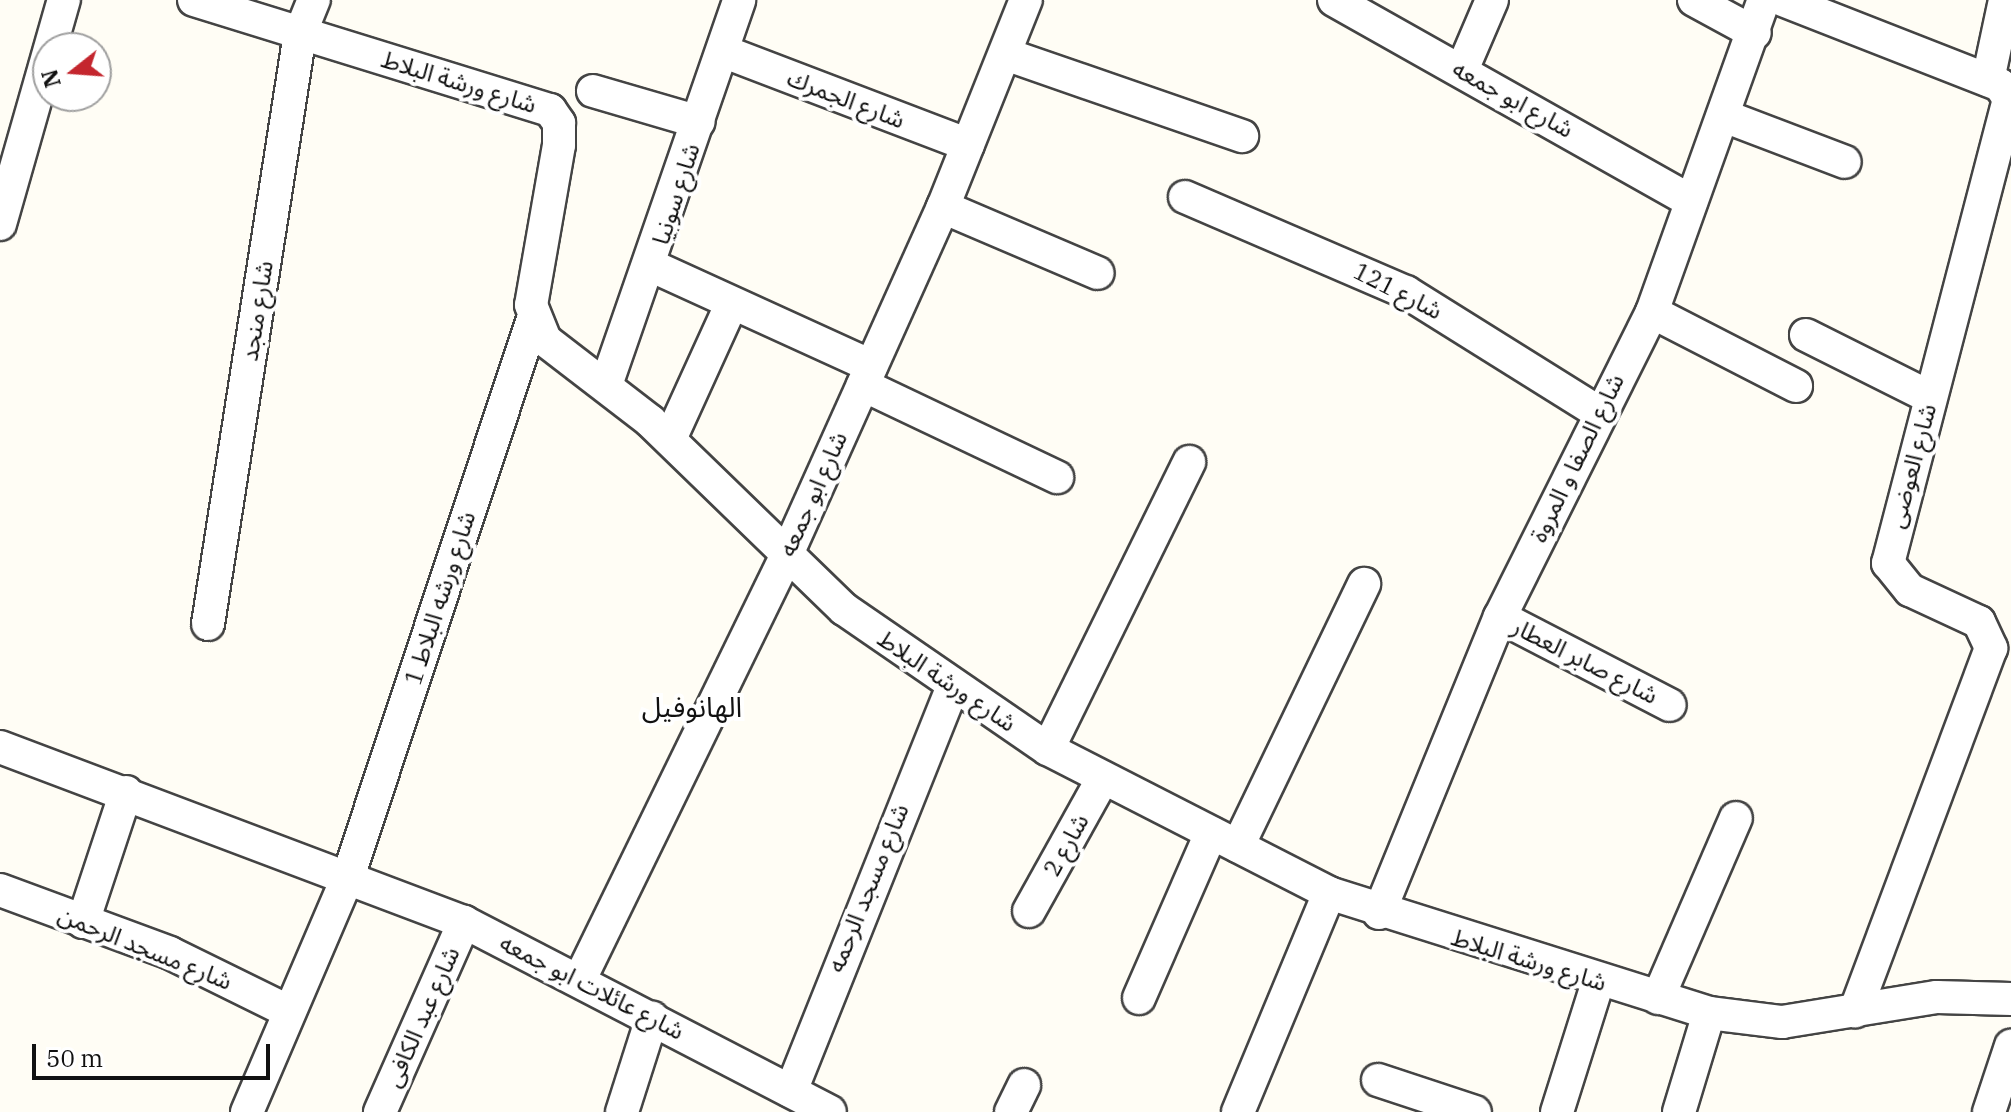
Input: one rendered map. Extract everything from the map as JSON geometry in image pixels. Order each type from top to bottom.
[{"type":"street","points":[[0,224],[64,0]]},
{"type":"street","name":"شارع ورشة البلاط","points":[[194,0],[550,110],[559,123],[559,145],[532,322],[670,439],[844,609],[952,688],[1048,749],[1329,893],[1379,913],[1598,982],[1709,1013],[1782,1022],[1937,997],[2011,999]]},
{"type":"street","name":"شارع منجد","points":[[208,624],[300,34],[314,0]]},
{"type":"street","name":"شارع سونيا","points":[[606,385],[652,266],[725,52],[739,0]]},
{"type":"street","name":"شارع ابو جمعه","points":[[580,979],[787,554],[943,207],[1026,0]]},
{"type":"street","name":"شارع ابو جمعه","points":[[1334,0],[1691,201]]},
{"type":"street","points":[[1462,70],[1492,0]]},
{"type":"street","points":[[1694,0],[1755,33]]},
{"type":"street","name":"شارع الصفا و المروة","points":[[1379,913],[1500,617],[1598,412],[1652,312],[1755,33],[1764,0]]},
{"type":"street","points":[[1783,0],[1988,80],[2005,0]]},
{"type":"street","name":"شارع الجمرك","points":[[725,52],[968,145]]},
{"type":"street","points":[[1005,54],[1242,136]]},
{"type":"street","name":"شارع العوضى","points":[[1855,1011],[2001,642],[1979,622],[1893,578],[1888,563],[2009,99],[1988,80]]},
{"type":"street","points":[[593,91],[699,122]]},
{"type":"street","points":[[1724,116],[1845,162]]},
{"type":"street","name":"شارع 121","points":[[1185,197],[1406,292],[1598,412]]},
{"type":"street","points":[[943,207],[1098,273]]},
{"type":"street","points":[[652,266],[732,303],[1057,477]]},
{"type":"street","points":[[670,439],[732,303]]},
{"type":"street","points":[[1652,312],[1796,386]]},
{"type":"street","name":"شارع ورشه البلاط 1","points":[[247,1112],[349,874],[532,322]]},
{"type":"street","points":[[1806,335],[1930,397]]},
{"type":"street","points":[[1048,749],[1189,462]]},
{"type":"street","points":[[1139,998],[1364,584]]},
{"type":"street","name":"شارع صابر العطار","points":[[1500,617],[1670,705]]},
{"type":"street","name":"شارع مسجد الرحمه","points":[[791,1091],[952,688]]},
{"type":"street","name":"شارع عائلات ابو جمعه","points":[[0,747],[349,874],[464,922],[580,979],[830,1112]]},
{"type":"street","name":"شارع 2","points":[[1029,911],[1103,778]]},
{"type":"street","points":[[83,922],[126,792]]},
{"type":"street","points":[[1658,998],[1736,818]]},
{"type":"street","name":"شارع مسجد الرحمن","points":[[0,890],[170,953],[288,1011]]},
{"type":"street","points":[[1238,1112],[1329,893]]},
{"type":"street","name":"شارع عبد الكافى","points":[[380,1112],[464,922]]},
{"type":"street","points":[[1557,1112],[1598,982]]},
{"type":"street","points":[[1679,1112],[1709,1013]]},
{"type":"street","points":[[622,1112],[652,1018]]},
{"type":"street","points":[[1989,1112],[2011,1046]]},
{"type":"street","points":[[1378,1080],[1475,1112]]},
{"type":"district","name":"الهانوفيل","points":[[692,707]]}]
